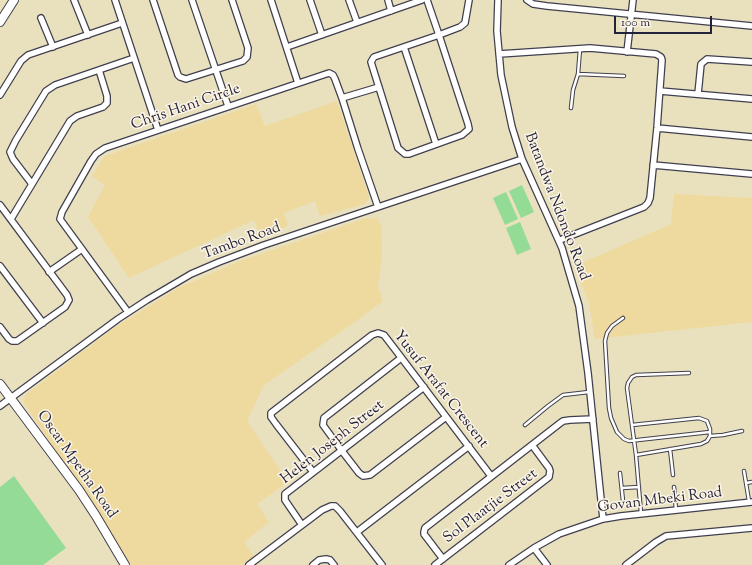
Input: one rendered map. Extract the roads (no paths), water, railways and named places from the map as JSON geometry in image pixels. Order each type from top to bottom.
[{"type":"street","points":[[0,22],[14,0]]},
{"type":"street","points":[[74,0],[88,35]]},
{"type":"street","points":[[114,0],[158,130]]},
{"type":"street","points":[[153,0],[180,77],[186,79],[243,61],[248,54],[248,48],[232,0]]},
{"type":"street","points":[[192,0],[228,106]]},
{"type":"street","points":[[271,0],[298,82]]},
{"type":"street","points":[[310,0],[322,34]]},
{"type":"street","points":[[349,0],[357,22]]},
{"type":"street","points":[[388,0],[391,10]]},
{"type":"street","points":[[287,47],[422,0]]},
{"type":"street","points":[[427,0],[439,34],[469,127],[467,132],[462,135],[409,154],[405,154],[398,148],[371,64],[372,60],[374,57],[404,47],[439,34],[460,27],[466,22],[469,0]]},
{"type":"street","name":"Batandwa Ndondo Road","points":[[498,0],[497,31],[504,92],[522,159],[560,240],[579,306],[590,392],[603,519]]},
{"type":"street","points":[[527,0],[533,4],[752,26]]},
{"type":"street","points":[[627,52],[633,0]]},
{"type":"street","points":[[41,18],[53,47]]},
{"type":"street","points":[[0,95],[21,60],[28,55],[122,23]]},
{"type":"street","points":[[404,47],[436,144]]},
{"type":"street","points":[[499,54],[580,48],[656,54],[660,57],[663,63],[654,165],[648,203],[644,207],[560,240]]},
{"type":"street","points":[[32,184],[11,156],[10,152],[43,94],[48,88],[134,58]]},
{"type":"street","points":[[698,94],[701,64],[706,59],[752,62]]},
{"type":"street","points":[[11,219],[70,121],[78,116],[103,107],[107,103],[107,96],[99,70]]},
{"type":"street","name":"Chris Hani Circle","points":[[128,312],[62,222],[60,216],[94,156],[105,148],[298,82],[329,73],[335,79],[342,98],[378,207]]},
{"type":"street","points":[[342,98],[379,87]]},
{"type":"street","points":[[660,91],[752,99]]},
{"type":"street","points":[[657,128],[752,137]]},
{"type":"street","name":"Tambo Road","points":[[0,406],[128,312],[178,282],[219,262],[522,159]]},
{"type":"street","points":[[654,165],[752,174]]},
{"type":"street","points":[[0,204],[67,295],[69,300],[65,307],[15,341],[9,339],[0,327]]},
{"type":"street","points":[[49,272],[82,249]]},
{"type":"street","points":[[0,266],[43,323]]},
{"type":"street","name":"Yusuf Arafat Crescent","points":[[313,472],[271,417],[271,413],[376,333],[381,333],[491,476]]},
{"type":"street","points":[[401,358],[324,418],[323,425],[342,451],[359,473],[364,476],[370,475],[446,417]]},
{"type":"street","name":"Oscar Mpetha Road","points":[[0,384],[82,496],[125,565]]},
{"type":"street","name":"Helen Joseph Street","points":[[302,525],[285,500],[284,496],[424,387]]},
{"type":"street","points":[[443,559],[424,534],[424,529],[563,421],[593,419]]},
{"type":"street","name":"Sol Plaatjie Street","points":[[435,565],[549,478],[549,468],[532,445]]},
{"type":"street","points":[[356,532],[469,446]]},
{"type":"street","name":"Govan Mbeki Road","points":[[509,565],[534,548],[560,534],[603,519],[750,502]]},
{"type":"street","points":[[249,565],[322,510],[331,506],[336,506],[340,510],[379,564]]},
{"type":"street","points":[[626,565],[666,536],[752,528]]},
{"type":"street","points":[[534,548],[547,565]]},
{"type":"street","points":[[313,565],[319,560],[326,559],[330,560],[334,565]]},
{"type":"lane","points":[[571,108],[573,90],[578,74],[580,48]]},
{"type":"lane","points":[[578,74],[624,76]]},
{"type":"lane","points":[[623,318],[612,326],[607,333],[605,341],[607,385],[611,418],[617,432],[624,439],[634,440],[710,434],[723,435],[742,431]]},
{"type":"lane","points":[[642,514],[627,388],[628,383],[632,377],[636,376],[689,373]]},
{"type":"lane","points":[[525,425],[563,396],[590,392]]},
{"type":"lane","points":[[632,425],[699,418],[707,421],[710,434],[707,441],[701,444],[636,454]]},
{"type":"lane","points":[[670,449],[673,475]]},
{"type":"lane","points":[[744,471],[750,502]]},
{"type":"lane","points":[[620,473],[623,502]]},
{"type":"lane","points":[[746,483],[752,482]]},
{"type":"lane","points":[[622,488],[639,487]]},
{"type":"lane","points":[[674,487],[676,510]]}]
